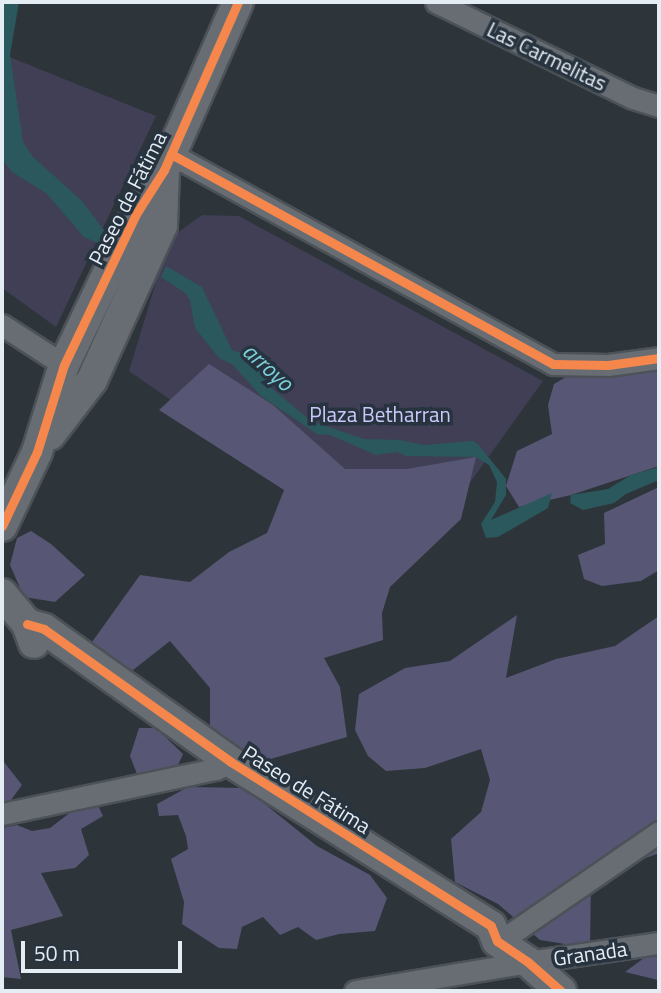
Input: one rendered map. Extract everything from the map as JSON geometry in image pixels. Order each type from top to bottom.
[{"type":"street","name":"Paseo de Fátima","points":[[2,526],[37,452],[64,365],[136,214],[167,162],[237,2]]},
{"type":"street","name":"Las Carmelitas","points":[[436,2],[633,98],[659,106]]},
{"type":"street","name":"Paseo de Fátima","points":[[37,452],[92,380],[157,238],[162,226],[167,162]]},
{"type":"street","points":[[167,162],[553,364],[608,365],[659,358]]},
{"type":"street","points":[[2,325],[64,365]]},
{"type":"street","name":"Paseo de Fátima","points":[[2,594],[27,624],[34,643],[223,766],[479,942],[498,942],[528,962],[561,991]]},
{"type":"street","points":[[2,814],[223,766]]},
{"type":"street","points":[[498,942],[659,831]]},
{"type":"street","name":"Granada","points":[[355,991],[659,943]]},
{"type":"green space","points":[[2,54],[156,116],[56,327],[2,288]]},
{"type":"green space","name":"Plaza Betharran","points":[[202,215],[239,216],[543,381],[410,566],[129,371],[169,239]]},
{"type":"shaded area","points":[[2,2],[19,2],[10,55],[23,142],[33,157],[82,201],[107,234],[102,245],[84,237],[46,193],[12,172],[5,163],[2,155]]},
{"type":"shaded area","points":[[166,266],[202,287],[232,350],[254,358],[269,386],[311,421],[364,439],[400,440],[424,445],[472,441],[478,444],[506,479],[506,495],[491,520],[552,493],[548,508],[498,537],[486,538],[481,524],[495,502],[497,482],[489,465],[476,457],[406,456],[397,452],[376,455],[330,435],[317,434],[261,396],[232,364],[219,358],[195,328],[190,300],[185,293],[161,277]]},
{"type":"shaded area","points":[[209,364],[273,405],[345,469],[407,469],[476,457],[461,519],[390,587],[382,613],[383,640],[324,658],[340,687],[347,737],[253,764],[210,737],[210,688],[170,641],[133,670],[87,649],[140,575],[190,582],[229,552],[267,533],[284,490],[159,410]]},
{"type":"shaded area","points":[[659,364],[659,466],[571,495],[519,507],[506,486],[517,451],[552,434],[548,405],[554,384],[576,371]]},
{"type":"shaded area","points":[[659,467],[659,480],[626,494],[614,503],[583,510],[570,503],[571,495],[608,489],[631,475]]},
{"type":"shaded area","points":[[659,487],[659,570],[641,581],[602,586],[584,579],[578,555],[605,544],[604,513]]},
{"type":"shaded area","points":[[31,531],[51,544],[85,575],[55,602],[24,597],[10,565],[17,538]]},
{"type":"shaded area","points":[[517,615],[506,678],[556,659],[615,646],[659,616],[659,853],[591,879],[590,948],[540,940],[498,904],[455,882],[451,839],[481,812],[490,780],[481,749],[425,768],[386,771],[368,756],[355,730],[359,694],[405,668],[450,661]]},
{"type":"shaded area","points":[[139,728],[156,728],[183,754],[175,772],[165,780],[137,774],[130,756]]},
{"type":"shaded area","points":[[4,762],[22,785],[5,808],[2,806]]},
{"type":"shaded area","points":[[188,787],[245,788],[317,846],[370,875],[387,898],[375,931],[339,934],[316,940],[298,927],[280,935],[263,917],[242,927],[237,949],[219,948],[182,924],[184,902],[171,859],[188,849],[186,836],[178,815],[159,816],[157,804]]},
{"type":"shaded area","points":[[93,795],[103,816],[81,829],[89,855],[75,868],[41,873],[63,916],[11,930],[21,979],[2,977],[2,828],[17,825],[32,831],[50,828]]},
{"type":"shaded area","points":[[659,954],[659,984],[658,980],[625,972],[648,955]]},
{"type":"cycle path","points":[[2,526],[37,452],[64,365],[136,214],[164,170],[238,2]]},
{"type":"cycle path","points":[[171,154],[553,364],[608,365],[659,358]]},
{"type":"cycle path","points":[[27,624],[44,629],[231,762],[491,926],[497,941],[528,962],[561,991]]},
{"type":"water label","name":"arroyo","points":[[268,367]]}]
